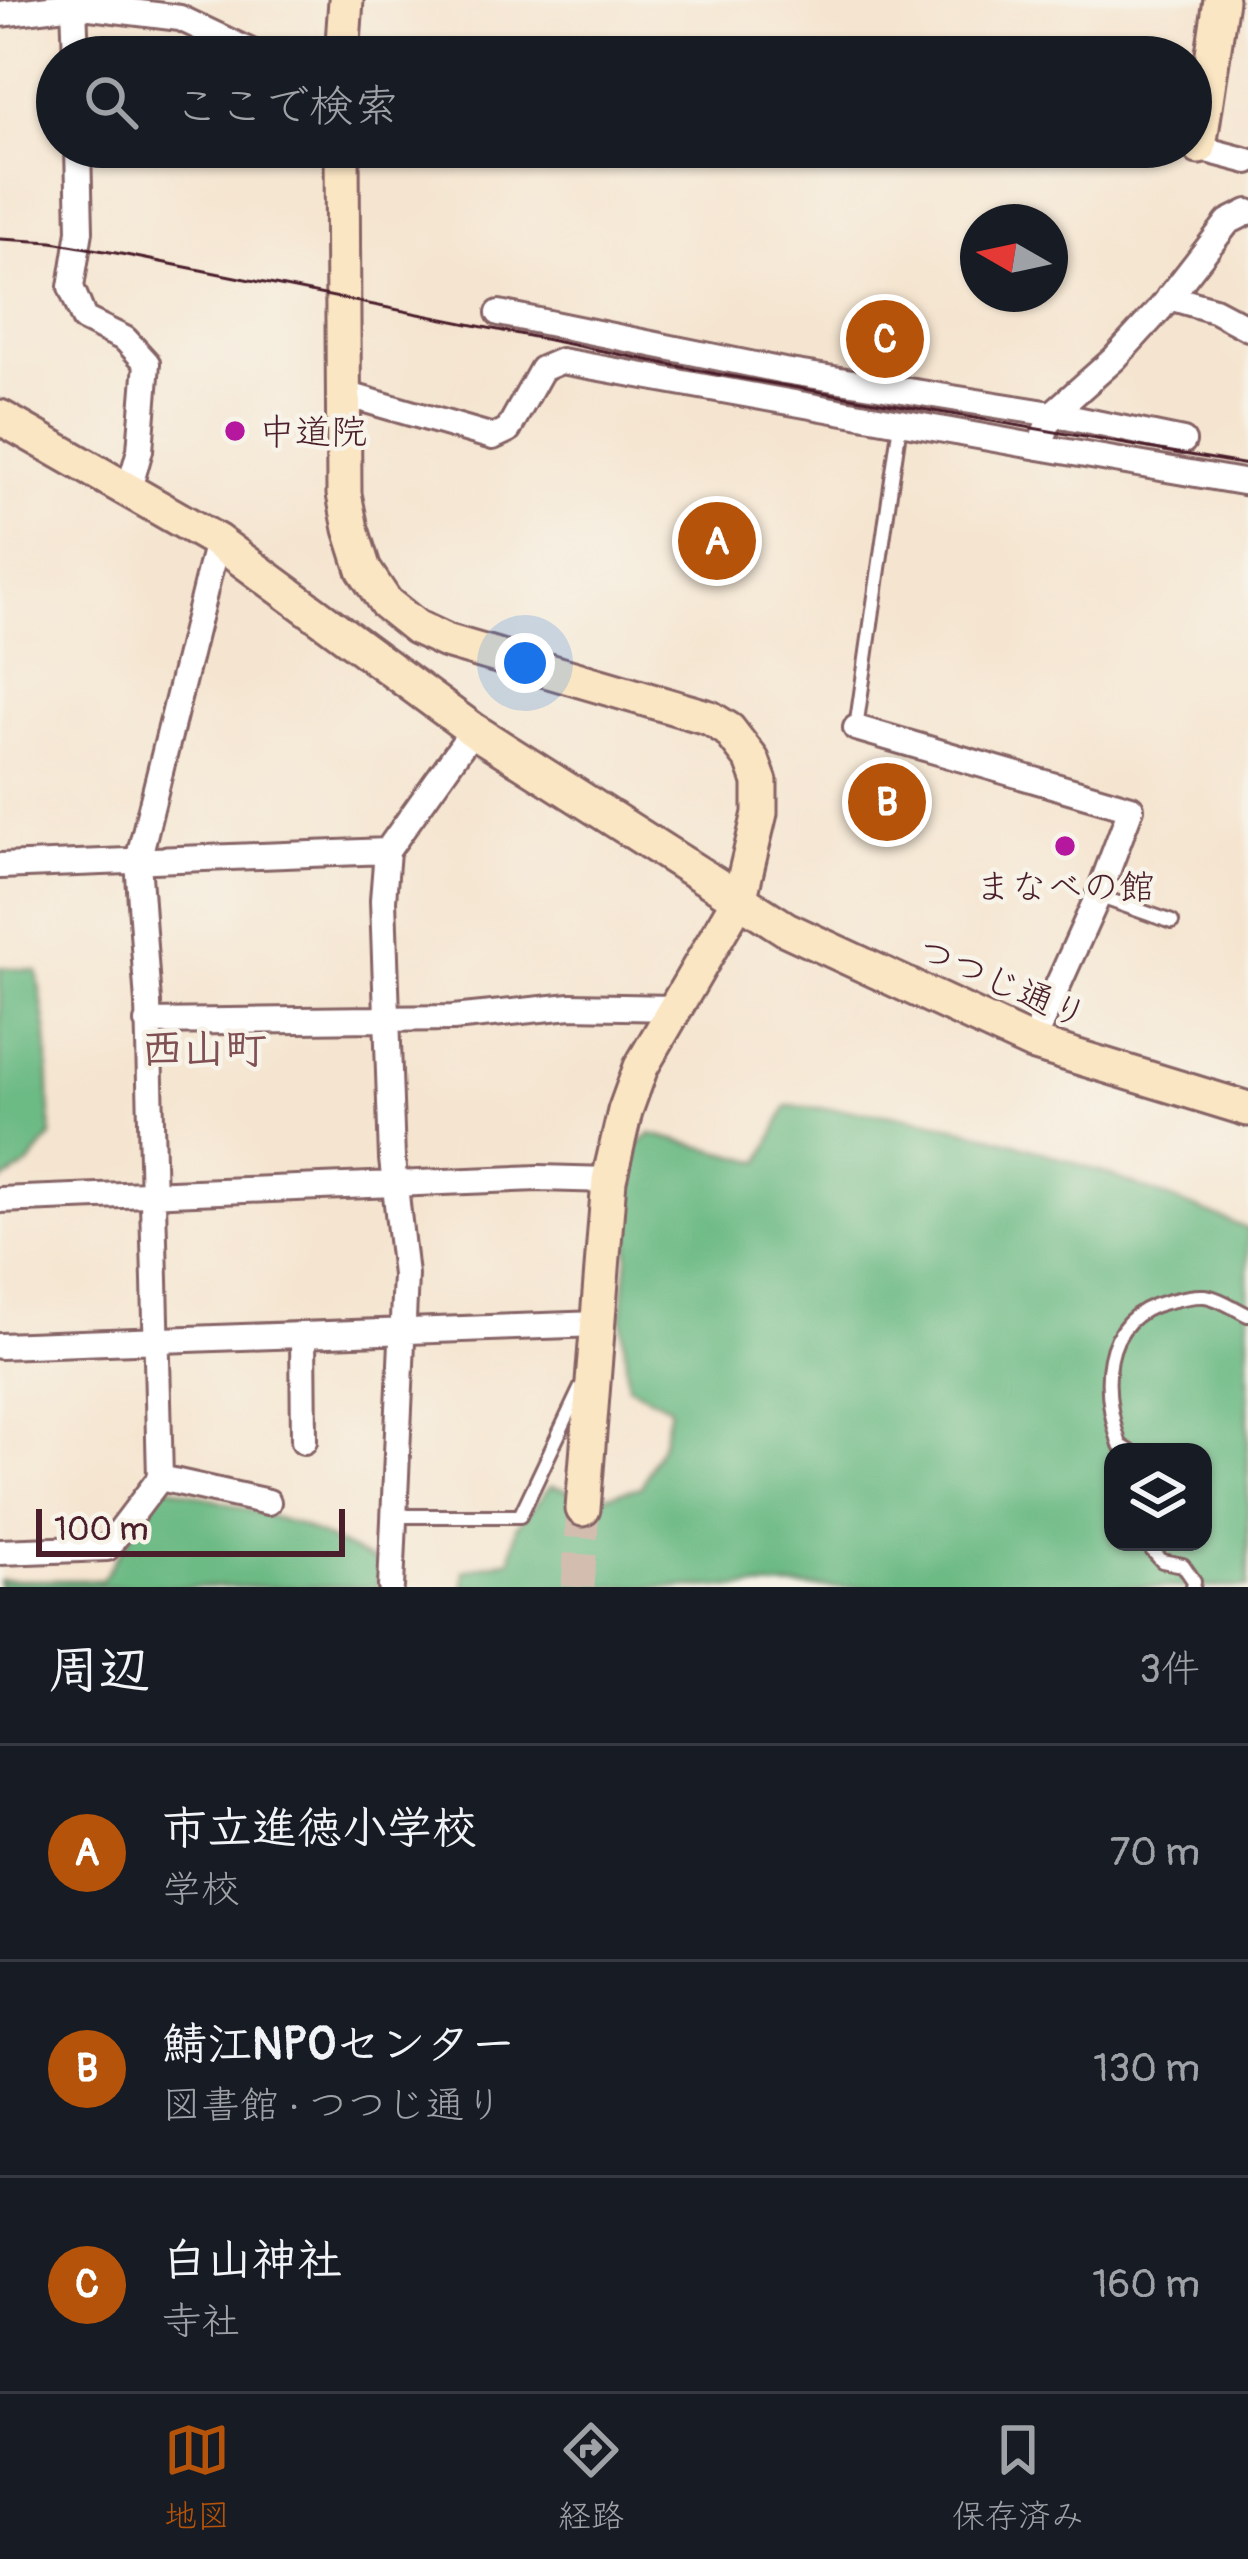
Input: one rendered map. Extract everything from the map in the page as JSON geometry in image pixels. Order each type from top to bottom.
[{"type":"street","points":[[343,36],[346,0]]},
{"type":"street","points":[[1212,51],[1221,0]]},
{"type":"street","points":[[74,5],[75,36]]},
{"type":"street","points":[[0,14],[74,5],[180,18],[218,36]]},
{"type":"street","points":[[1212,151],[1248,161]]},
{"type":"street","points":[[78,168],[80,231],[71,287],[84,319],[125,339],[147,364],[140,450],[133,475]]},
{"type":"street","points":[[342,168],[347,511],[364,570],[386,602],[416,627],[446,641],[710,718],[729,730],[752,760],[760,782],[760,813],[740,897],[641,1066],[625,1111],[609,1180],[583,1509]]},
{"type":"street","points":[[1040,447],[1052,413],[1114,359],[1228,222],[1248,212]]},
{"type":"street","points":[[1169,297],[1214,310],[1248,328]]},
{"type":"street","points":[[499,313],[784,371],[1052,413],[1183,441]]},
{"type":"street","points":[[345,394],[493,437],[508,430],[542,369],[561,361],[1248,483]]},
{"type":"street","name":"つつじ通り","points":[[1,419],[217,541],[473,730],[786,929],[1032,1043],[1248,1109]]},
{"type":"street","points":[[0,1552],[107,1548],[160,1478],[138,861],[217,541]]},
{"type":"street","points":[[856,728],[1131,808],[1098,896],[1032,1043]]},
{"type":"street","points":[[391,1587],[405,1259],[396,1183],[383,900],[387,851],[473,730]]},
{"type":"street","points":[[0,866],[387,851]]},
{"type":"street","points":[[147,1022],[453,1018],[571,1006],[674,1008]]},
{"type":"street","points":[[0,1200],[539,1178],[609,1180]]},
{"type":"street","points":[[0,1346],[401,1329],[597,1340]]},
{"type":"street","points":[[303,1336],[304,1442]]},
{"type":"street","points":[[160,1478],[268,1502]]},
{"type":"lane","points":[[856,728],[901,422]]},
{"type":"lane","points":[[1098,896],[1172,922]]},
{"type":"lane","points":[[1119,1443],[1107,1394],[1112,1351],[1134,1316],[1156,1304],[1208,1295],[1248,1315]]},
{"type":"lane","points":[[394,1516],[520,1516],[597,1340]]},
{"type":"lane","points":[[1153,1551],[1162,1561],[1183,1565],[1193,1587]]},
{"type":"green space","points":[[0,967],[37,971],[47,1035],[51,1137],[27,1166],[0,1183]]},
{"type":"green space","points":[[787,1106],[898,1116],[973,1131],[1053,1155],[1248,1229],[1248,1587],[463,1587],[464,1571],[511,1559],[516,1527],[551,1486],[600,1497],[641,1487],[663,1441],[670,1407],[628,1386],[622,1317],[631,1224],[621,1194],[633,1149],[651,1134],[761,1162]]},
{"type":"green space","points":[[164,1485],[299,1525],[380,1564],[378,1587],[0,1587],[0,1580],[102,1580]]},
{"type":"tunnel","points":[[578,1587],[583,1509]]},
{"type":"tram line","points":[[0,239],[116,253],[717,374],[1248,465]]},
{"type":"place","name":"白山神社","points":[[885,339]]},
{"type":"place","name":"中道院","points":[[235,431]]},
{"type":"place","name":"市立進徳小学校","points":[[717,541]]},
{"type":"place","name":"鯖江NPOセンター","points":[[887,802]]},
{"type":"place","name":"まなべの館","points":[[1065,846]]},
{"type":"district","name":"西山町","points":[[204,1048]]}]
